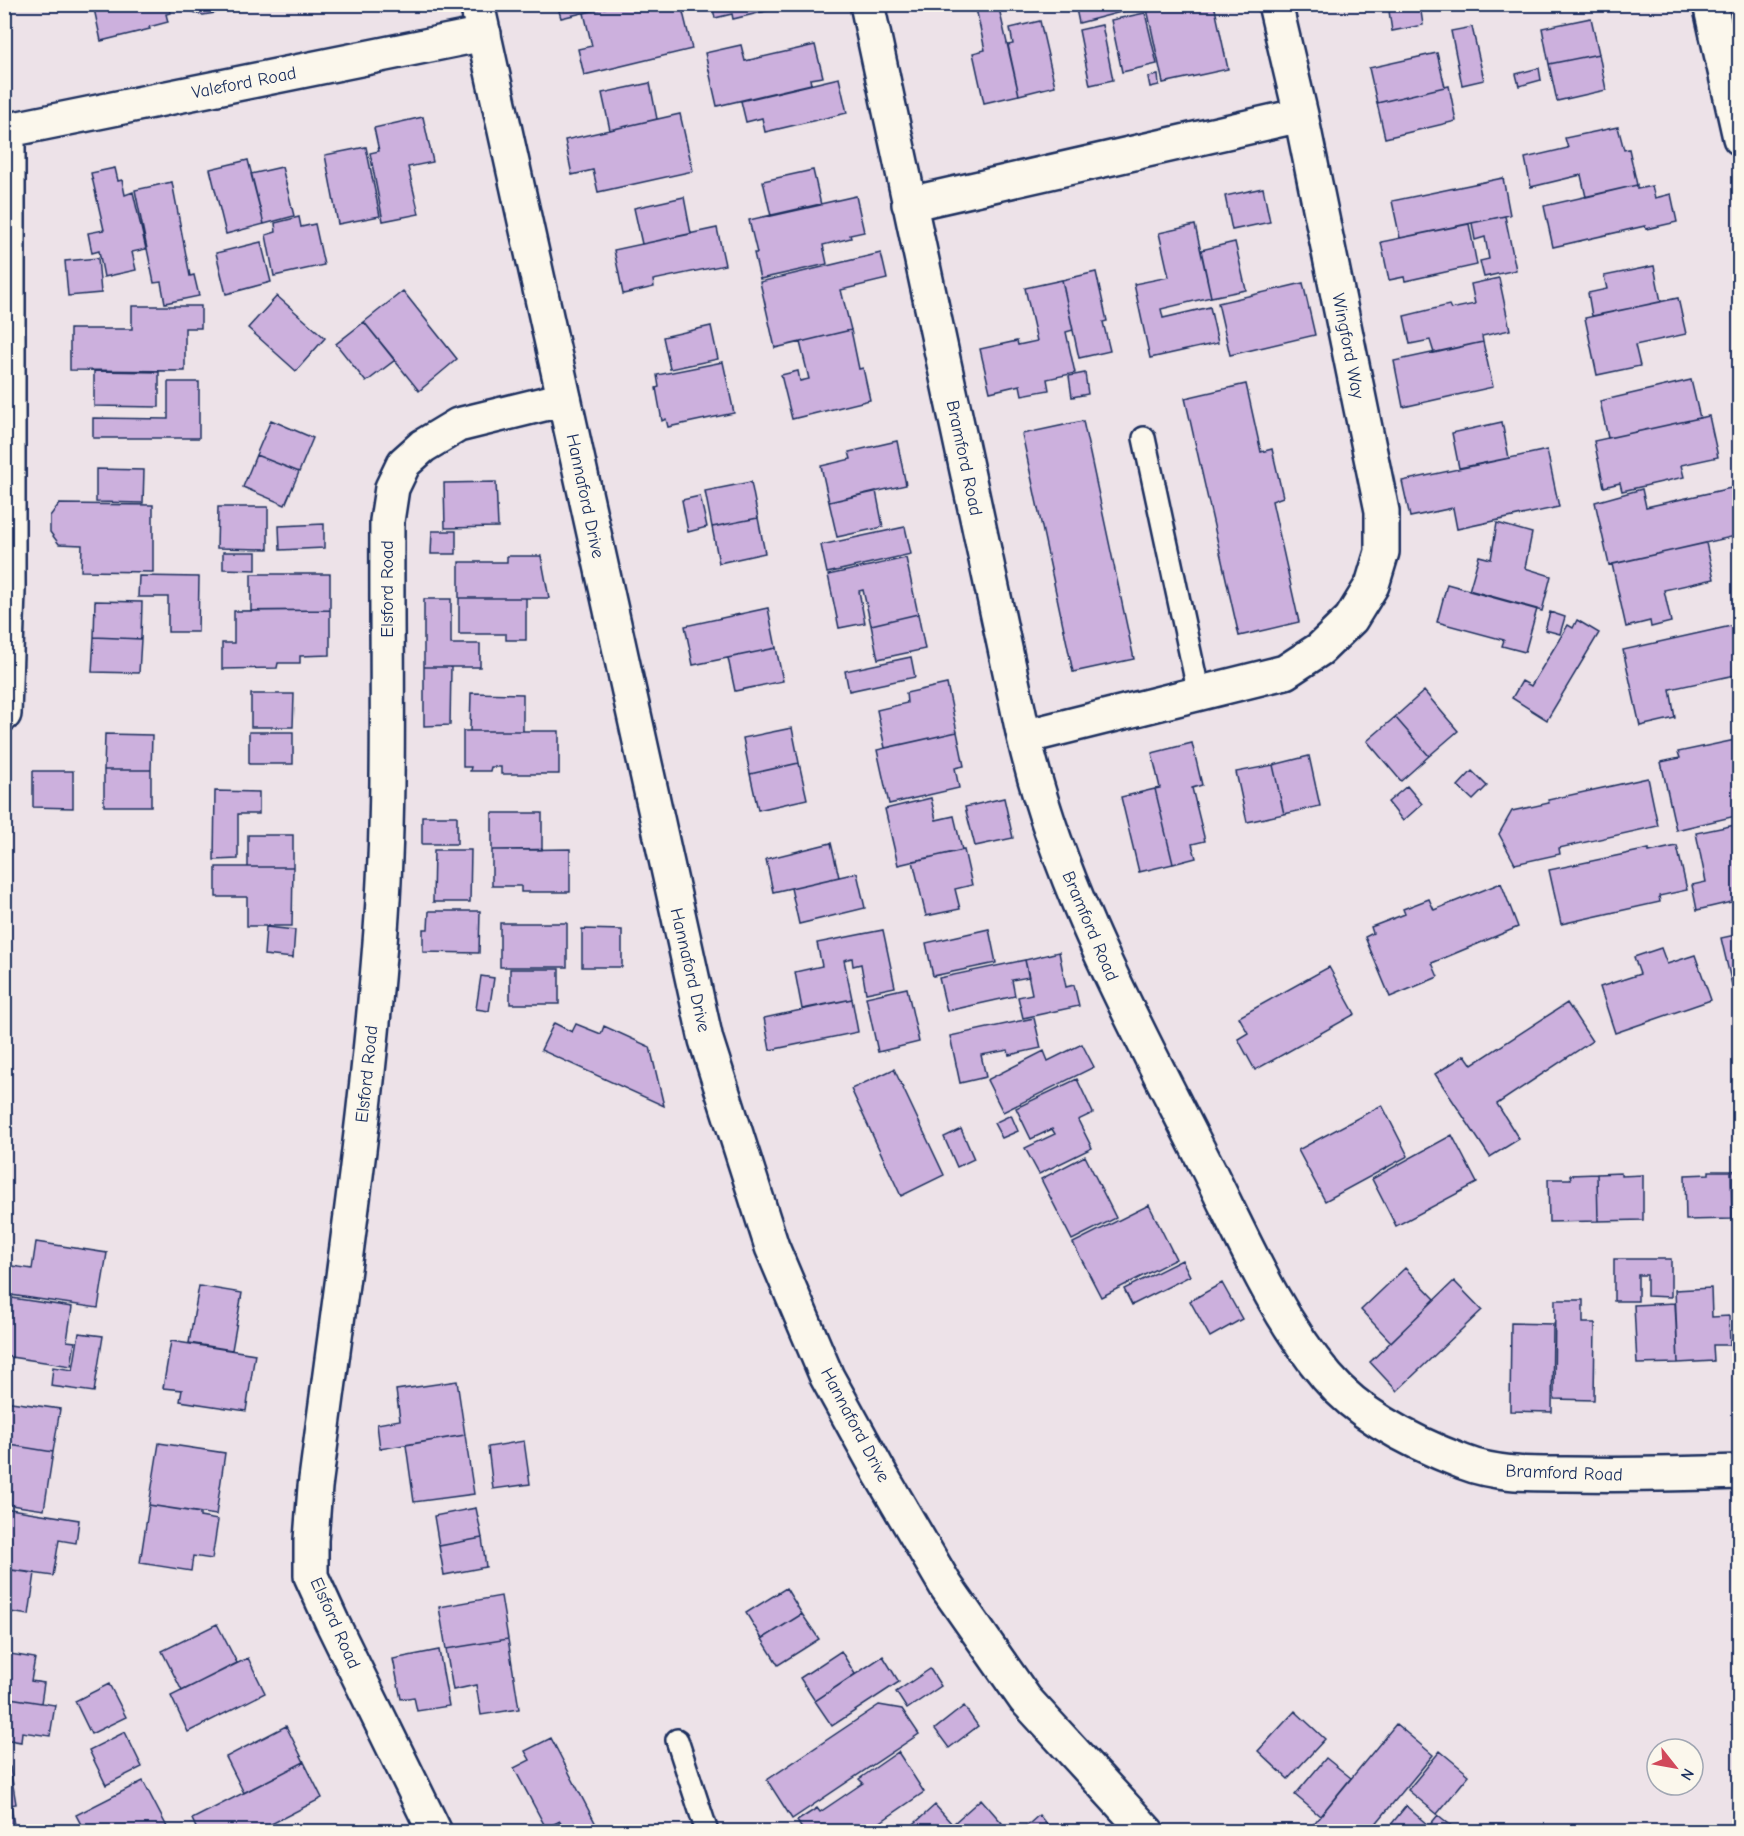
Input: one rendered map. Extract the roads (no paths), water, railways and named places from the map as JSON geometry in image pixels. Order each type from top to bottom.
[{"type":"street","name":"Bramford Road","points":[[867,4],[1024,737],[1047,820],[1100,955],[1276,1303],[1328,1379],[1374,1419],[1418,1443],[1466,1464],[1510,1473],[1639,1476],[1740,1472]]},
{"type":"street","name":"Wingford Way","points":[[1024,737],[1285,672],[1320,649],[1352,619],[1372,585],[1382,552],[1382,511],[1301,115],[1275,4]]},
{"type":"street","points":[[1710,4],[1740,138]]},
{"type":"street","name":"Valeford Road","points":[[6,131],[480,20]]},
{"type":"street","name":"Hannaford Drive","points":[[480,20],[706,1040],[772,1247],[827,1377],[946,1586],[1025,1699],[1147,1832]]},
{"type":"street","points":[[909,204],[1301,115]]},
{"type":"street","points":[[4,714],[8,590],[6,131]]},
{"type":"street","name":"Elsford Road","points":[[435,1832],[311,1576],[315,1488],[369,1063],[381,929],[386,845],[387,521],[392,488],[404,463],[423,446],[458,425],[564,399]]},
{"type":"lane","points":[[1144,438],[1199,694]]},
{"type":"lane","points":[[677,1740],[707,1832]]}]
